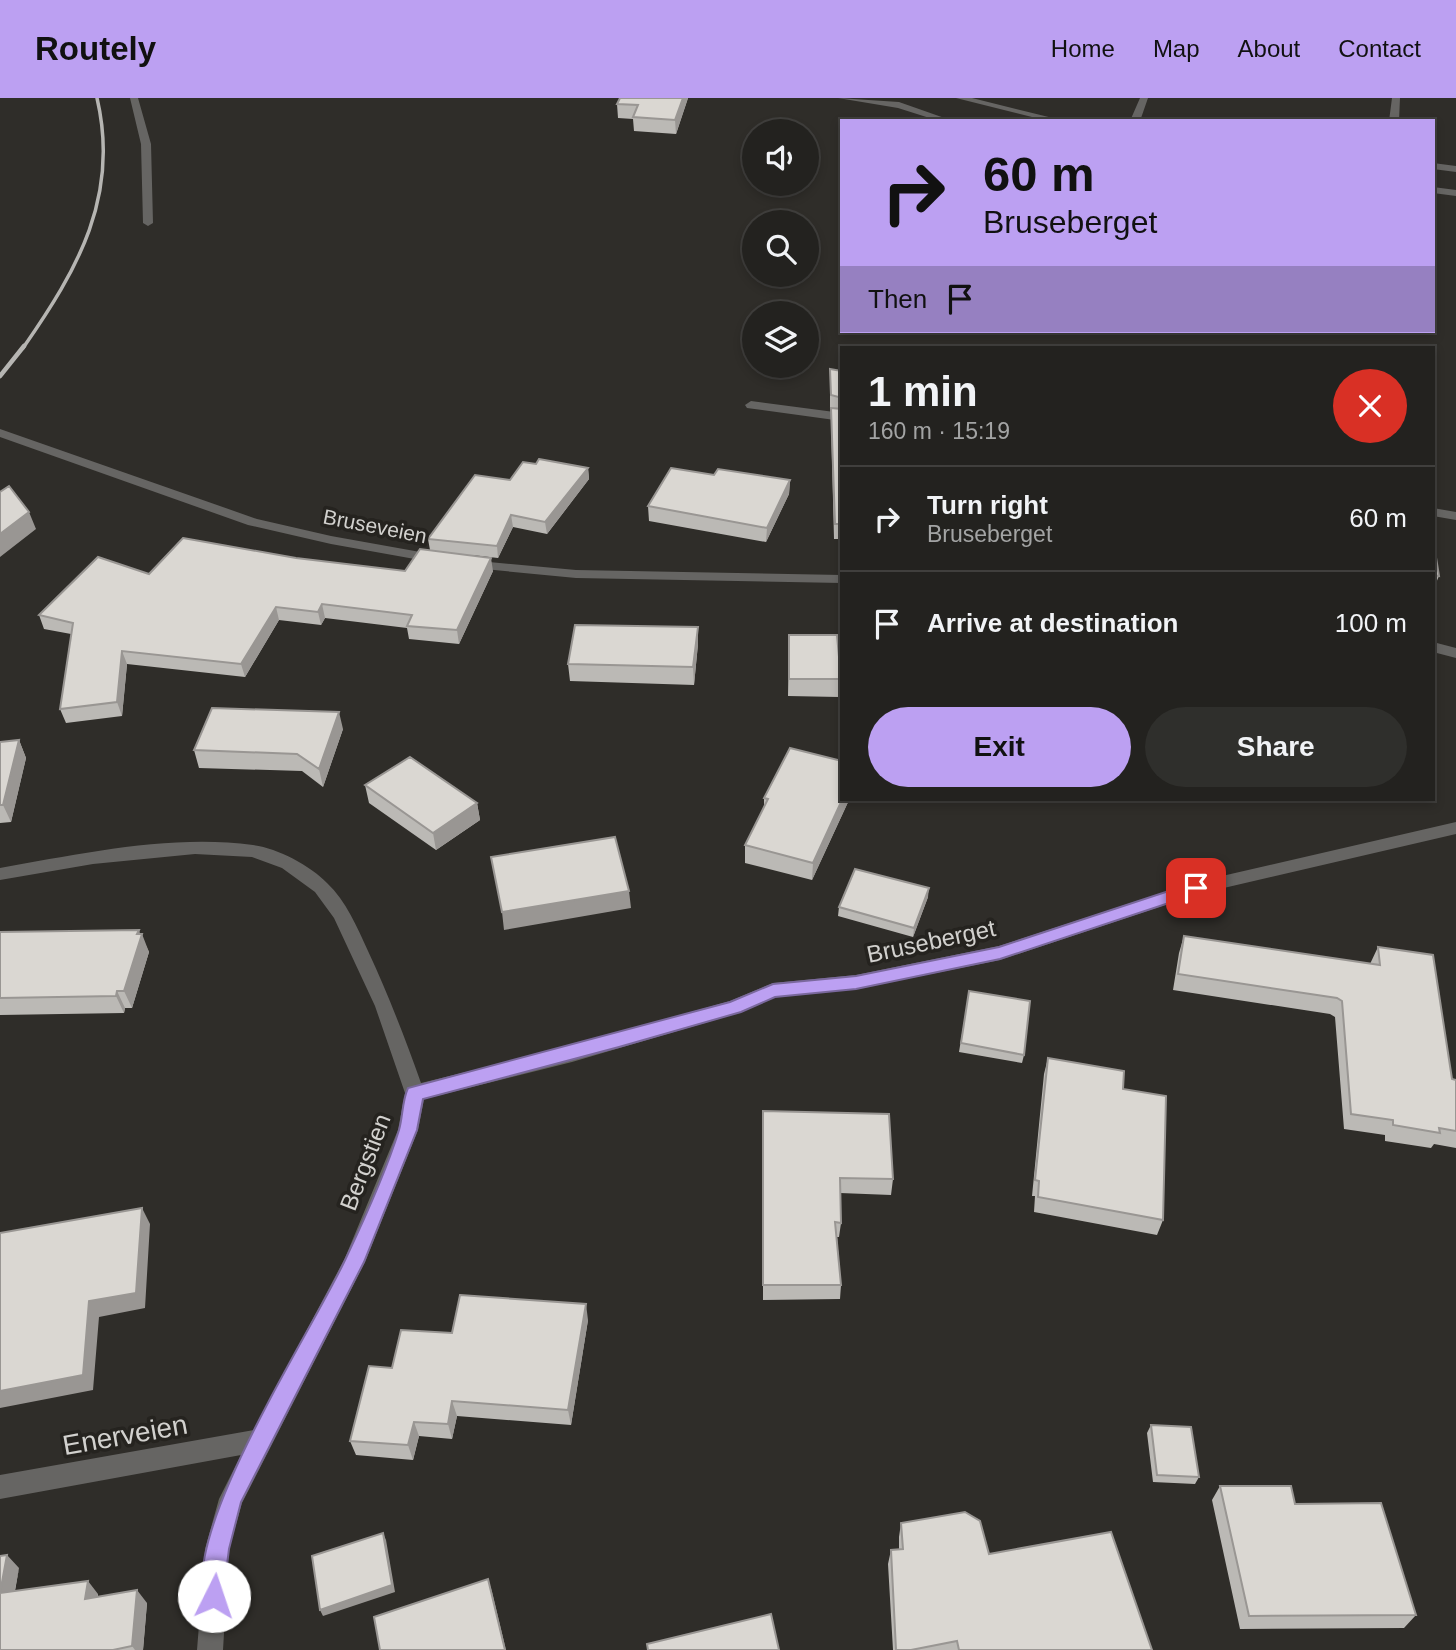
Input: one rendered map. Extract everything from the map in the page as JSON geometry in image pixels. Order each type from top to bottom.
[{"type":"street","points":[[134,98],[146,144],[148,223]]},
{"type":"street","points":[[842,98],[899,105],[943,119]]},
{"type":"street","points":[[960,98],[1052,119]]},
{"type":"street","points":[[1136,119],[1144,98]]},
{"type":"street","points":[[1394,119],[1396,98]]},
{"type":"street","points":[[1435,166],[1456,169]]},
{"type":"street","points":[[1435,190],[1456,193]]},
{"type":"street","points":[[751,405],[840,417]]},
{"type":"street","name":"Bruseveien","points":[[0,433],[61,451],[157,491],[230,515],[380,550],[496,567],[576,574],[840,579]]},
{"type":"street","points":[[1435,512],[1456,516]]},
{"type":"street","points":[[1435,648],[1456,653]]},
{"type":"street","name":"Bruseberget","points":[[415,1093],[697,1018],[735,1007],[773,990],[856,982],[1000,953],[1196,888],[1456,828]]},
{"type":"street","name":"Bergstien","points":[[0,874],[93,858],[195,848],[254,851],[288,864],[321,887],[342,915],[384,1006],[415,1093],[408,1130],[354,1262],[231,1499],[217,1549],[210,1650]]},
{"type":"street","name":"Enerveien","points":[[0,1487],[261,1440]]},
{"type":"building","points":[[620,98],[683,98],[675,120],[633,117],[638,105],[617,104]]},
{"type":"building","points":[[830,369],[840,371],[840,397],[831,395]]},
{"type":"building","points":[[831,408],[840,409],[840,524],[835,524]]},
{"type":"building","points":[[539,459],[588,468],[545,522],[511,515],[497,546],[428,539],[475,475],[510,480],[523,462],[536,464]]},
{"type":"building","points":[[671,468],[714,475],[718,469],[790,480],[767,528],[648,506]]},
{"type":"building","points":[[9,486],[29,512],[0,534],[0,492]]},
{"type":"building","points":[[183,538],[296,558],[405,571],[420,549],[491,558],[457,630],[407,626],[412,615],[322,604],[318,612],[276,607],[241,664],[122,651],[117,702],[60,709],[73,623],[39,615],[98,557],[149,574]]},
{"type":"building","points":[[1435,551],[1439,576],[1435,575]]},
{"type":"building","points":[[575,625],[698,627],[693,667],[568,664]]},
{"type":"building","points":[[789,635],[837,635],[840,679],[789,679]]},
{"type":"building","points":[[212,708],[339,712],[319,769],[297,754],[194,750]]},
{"type":"building","points":[[19,740],[3,805],[0,805],[0,742]]},
{"type":"building","points":[[790,748],[840,760],[842,801],[813,863],[745,845],[768,799],[764,798]]},
{"type":"building","points":[[410,757],[477,803],[433,833],[365,785]]},
{"type":"building","points":[[615,837],[629,891],[502,912],[491,857]]},
{"type":"building","points":[[855,869],[929,888],[914,928],[839,907]]},
{"type":"building","points":[[139,930],[137,934],[142,934],[124,991],[117,991],[116,996],[0,998],[0,932]]},
{"type":"building","points":[[1184,936],[1380,965],[1378,947],[1433,955],[1452,1079],[1456,1080],[1456,1131],[1439,1128],[1440,1133],[1393,1125],[1393,1120],[1351,1114],[1342,1001],[1337,998],[1178,974]]},
{"type":"building","points":[[969,991],[1030,1001],[1024,1055],[961,1043]]},
{"type":"building","points":[[1048,1058],[1124,1071],[1123,1089],[1166,1096],[1163,1220],[1038,1197],[1039,1181],[1035,1180]]},
{"type":"building","points":[[763,1111],[889,1114],[893,1179],[840,1178],[841,1223],[835,1222],[841,1285],[763,1285]]},
{"type":"building","points":[[142,1208],[136,1293],[89,1301],[83,1375],[0,1391],[0,1233]]},
{"type":"building","points":[[460,1295],[586,1304],[568,1410],[452,1401],[448,1424],[414,1422],[408,1445],[350,1441],[369,1366],[392,1368],[401,1330],[452,1333]]},
{"type":"building","points":[[1151,1425],[1191,1427],[1199,1477],[1157,1475]]},
{"type":"building","points":[[1220,1486],[1291,1486],[1295,1504],[1381,1503],[1416,1615],[1249,1616]]},
{"type":"building","points":[[965,1512],[980,1521],[989,1554],[1111,1532],[1152,1650],[959,1650],[957,1641],[911,1650],[896,1650],[891,1550],[903,1549],[901,1523]]},
{"type":"building","points":[[383,1533],[392,1585],[320,1610],[312,1556]]},
{"type":"building","points":[[7,1555],[0,1593],[0,1556]]},
{"type":"building","points":[[488,1579],[505,1650],[380,1650],[374,1617]]},
{"type":"building","points":[[88,1581],[85,1599],[137,1590],[132,1646],[113,1650],[0,1650],[0,1593]]},
{"type":"building","points":[[771,1614],[779,1650],[648,1650],[647,1644]]},
{"type":"railway","points":[[23,348],[61,289],[89,230],[103,167],[103,134],[97,98]]},
{"type":"railway","points":[[0,376],[24,346]]},
{"type":"route","points":[[214,1596],[217,1549],[231,1499],[354,1262],[408,1130],[415,1093],[572,1054],[735,1007],[773,990],[856,982],[1000,953],[1196,888]]}]
